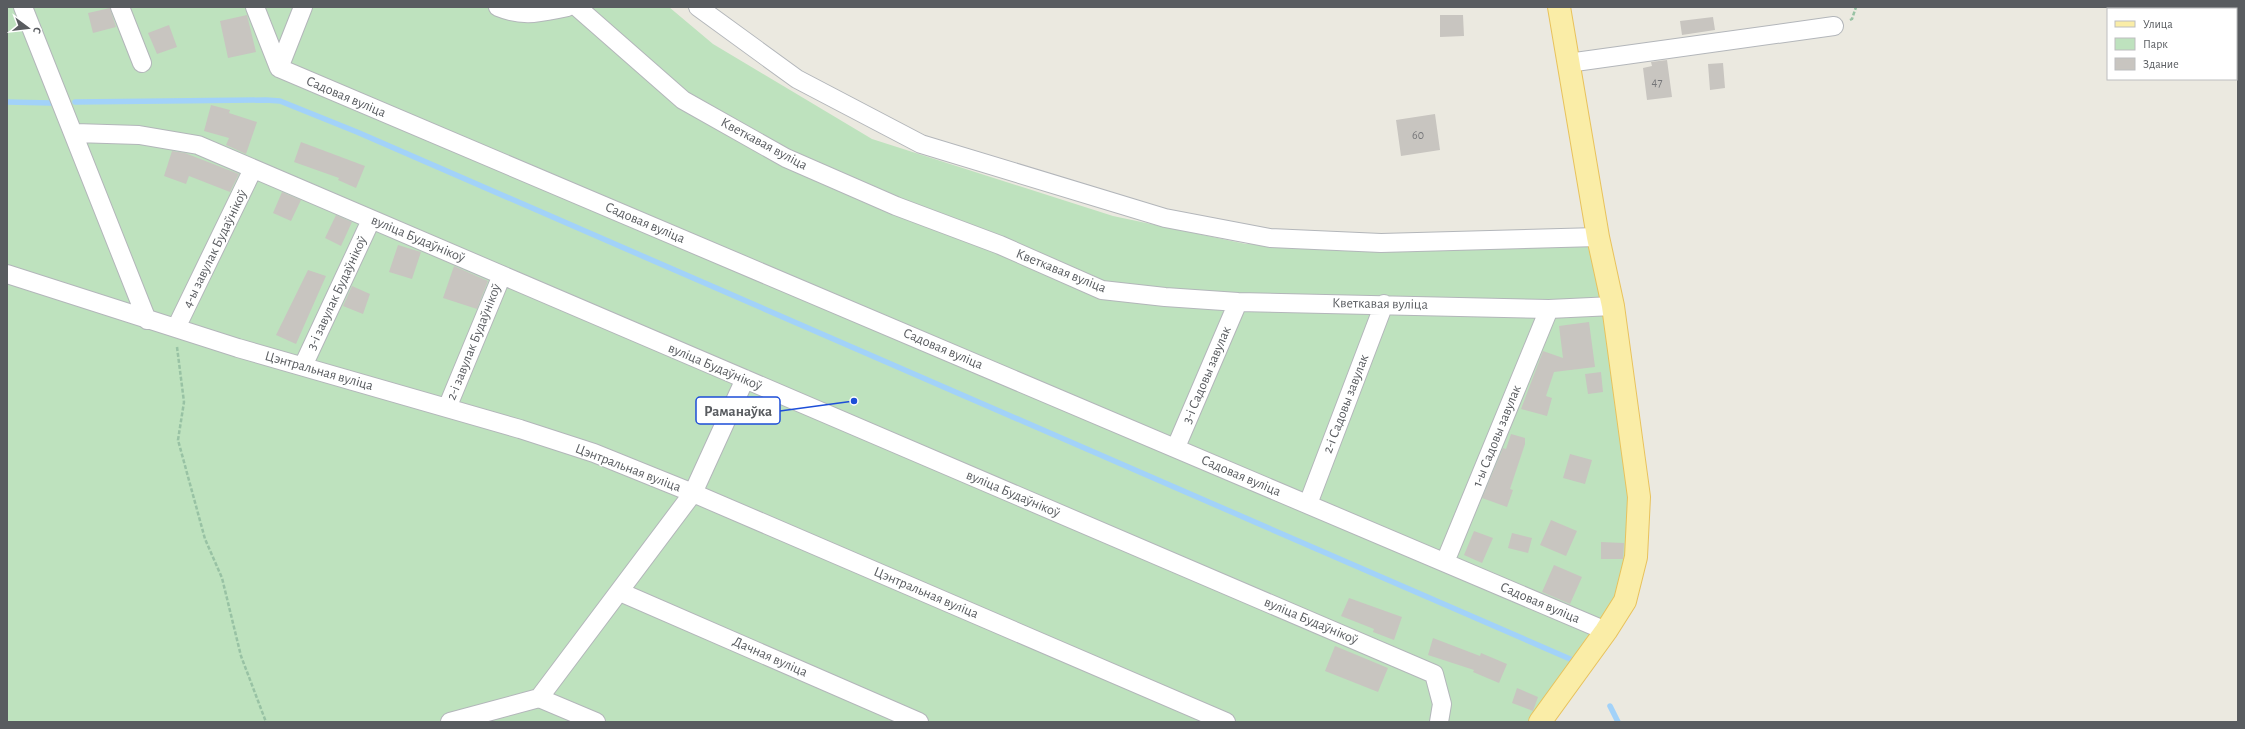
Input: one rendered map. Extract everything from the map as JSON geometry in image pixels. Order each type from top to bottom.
[{"type":"main road","points":[[1540,722],[1606,631],[1625,601],[1636,557],[1639,497],[1613,306],[1598,237],[1559,7]]},
{"type":"street","points":[[23,7],[147,320]]},
{"type":"street","points":[[120,7],[142,63]]},
{"type":"street","points":[[255,7],[280,68]]},
{"type":"street","points":[[280,68],[303,7]]},
{"type":"street","points":[[498,7],[516,13],[530,15],[568,7]]},
{"type":"street","name":"Кветкавая вуліца","points":[[577,7],[683,100],[786,158],[896,206],[1000,246],[1102,290],[1165,297],[1238,302],[1384,304],[1549,309],[1613,306]]},
{"type":"street","points":[[698,7],[798,79],[921,144],[1165,218],[1270,238],[1380,243],[1598,237]]},
{"type":"street","points":[[1568,63],[1834,26]]},
{"type":"street","name":"Садовая вуліца","points":[[280,68],[1176,447],[1606,631]]},
{"type":"street","name":"вуліца Будаўнікоў","points":[[74,133],[139,135],[198,145],[1434,674],[1442,704],[1439,722]]},
{"type":"street","name":"4-ы завулак Будаўнікоў","points":[[176,328],[253,169]]},
{"type":"street","name":"3-і завулак Будаўнікоў","points":[[304,366],[371,220]]},
{"type":"street","name":"Цэнтральная вуліца","points":[[7,274],[147,320],[447,408],[594,453],[693,493],[1226,722]]},
{"type":"street","name":"2-і завулак Будаўнікоў","points":[[447,408],[502,275]]},
{"type":"street","name":"3-і Садовы завулак","points":[[1176,447],[1238,302]]},
{"type":"street","name":"2-і Садовы завулак","points":[[1308,504],[1384,304]]},
{"type":"street","name":"1-ы Садовы завулак","points":[[1445,562],[1549,309]]},
{"type":"street","points":[[450,722],[539,698],[693,493],[745,379]]},
{"type":"street","name":"Дачная вуліца","points":[[620,592],[919,722]]},
{"type":"street","points":[[539,698],[596,722]]},
{"type":"path","points":[[176,328],[184,402],[178,440],[206,539],[222,578],[241,656],[266,722]]},
{"type":"green space","points":[[7,7],[669,7],[713,44],[872,139],[1113,216],[1246,244],[1479,249],[1598,237],[1639,497],[1625,601],[1535,722],[7,722]]},
{"type":"building","points":[[110,8],[116,27],[93,33],[88,13]]},
{"type":"building","points":[[247,15],[256,52],[228,58],[220,21]]},
{"type":"building","points":[[1440,15],[1463,15],[1464,36],[1440,37]]},
{"type":"building","points":[[1713,17],[1715,30],[1682,35],[1680,21]]},
{"type":"building","points":[[169,25],[177,47],[157,54],[148,33]]},
{"type":"building","points":[[1667,60],[1672,97],[1647,100],[1643,68],[1652,66],[1651,62]]},
{"type":"building","points":[[1723,63],[1725,88],[1710,90],[1708,64]]},
{"type":"building","points":[[211,105],[230,110],[229,113],[257,122],[246,154],[226,145],[229,138],[204,131]]},
{"type":"building","points":[[1435,114],[1440,150],[1401,156],[1396,120]]},
{"type":"building","points":[[301,142],[365,166],[356,188],[338,180],[339,178],[294,162]]},
{"type":"building","points":[[172,151],[185,153],[239,174],[230,192],[189,176],[186,184],[164,176]]},
{"type":"building","points":[[282,192],[301,200],[291,221],[273,213]]},
{"type":"building","points":[[336,215],[352,222],[341,246],[325,238]]},
{"type":"building","points":[[398,245],[421,252],[412,279],[389,272]]},
{"type":"building","points":[[454,266],[488,281],[477,309],[443,298]]},
{"type":"building","points":[[308,270],[326,276],[296,344],[276,335]]},
{"type":"building","points":[[352,286],[370,294],[363,314],[343,306]]},
{"type":"building","points":[[1589,322],[1595,367],[1554,372],[1546,396],[1552,398],[1547,416],[1521,409],[1543,351],[1563,358],[1559,326]]},
{"type":"building","points":[[1601,372],[1603,392],[1588,394],[1585,374]]},
{"type":"building","points":[[1511,434],[1525,438],[1525,444],[1510,489],[1513,490],[1507,507],[1482,498],[1503,448],[1506,449]]},
{"type":"building","points":[[1570,454],[1592,460],[1585,484],[1563,478]]},
{"type":"building","points":[[1551,520],[1577,531],[1566,556],[1540,545]]},
{"type":"building","points":[[1474,531],[1493,538],[1482,563],[1464,555]]},
{"type":"building","points":[[1512,533],[1532,538],[1528,553],[1508,548]]},
{"type":"building","points":[[1601,542],[1624,543],[1623,559],[1601,559]]},
{"type":"building","points":[[1554,565],[1582,577],[1570,604],[1542,592]]},
{"type":"building","points":[[1349,598],[1402,617],[1394,640],[1373,632],[1374,629],[1341,616]]},
{"type":"building","points":[[1433,638],[1480,656],[1481,653],[1507,664],[1499,683],[1473,672],[1474,670],[1428,655]]},
{"type":"building","points":[[1335,646],[1388,668],[1378,692],[1325,671]]},
{"type":"building","points":[[1517,688],[1538,697],[1533,711],[1512,703]]},
{"type":"waterway","points":[[75,102],[280,101],[357,132],[1577,662]]},
{"type":"waterway","points":[[7,102],[51,103]]},
{"type":"waterway","points":[[1610,706],[1618,722]]},
{"type":"place","name":"Раманаўка","points":[[854,401]]}]
